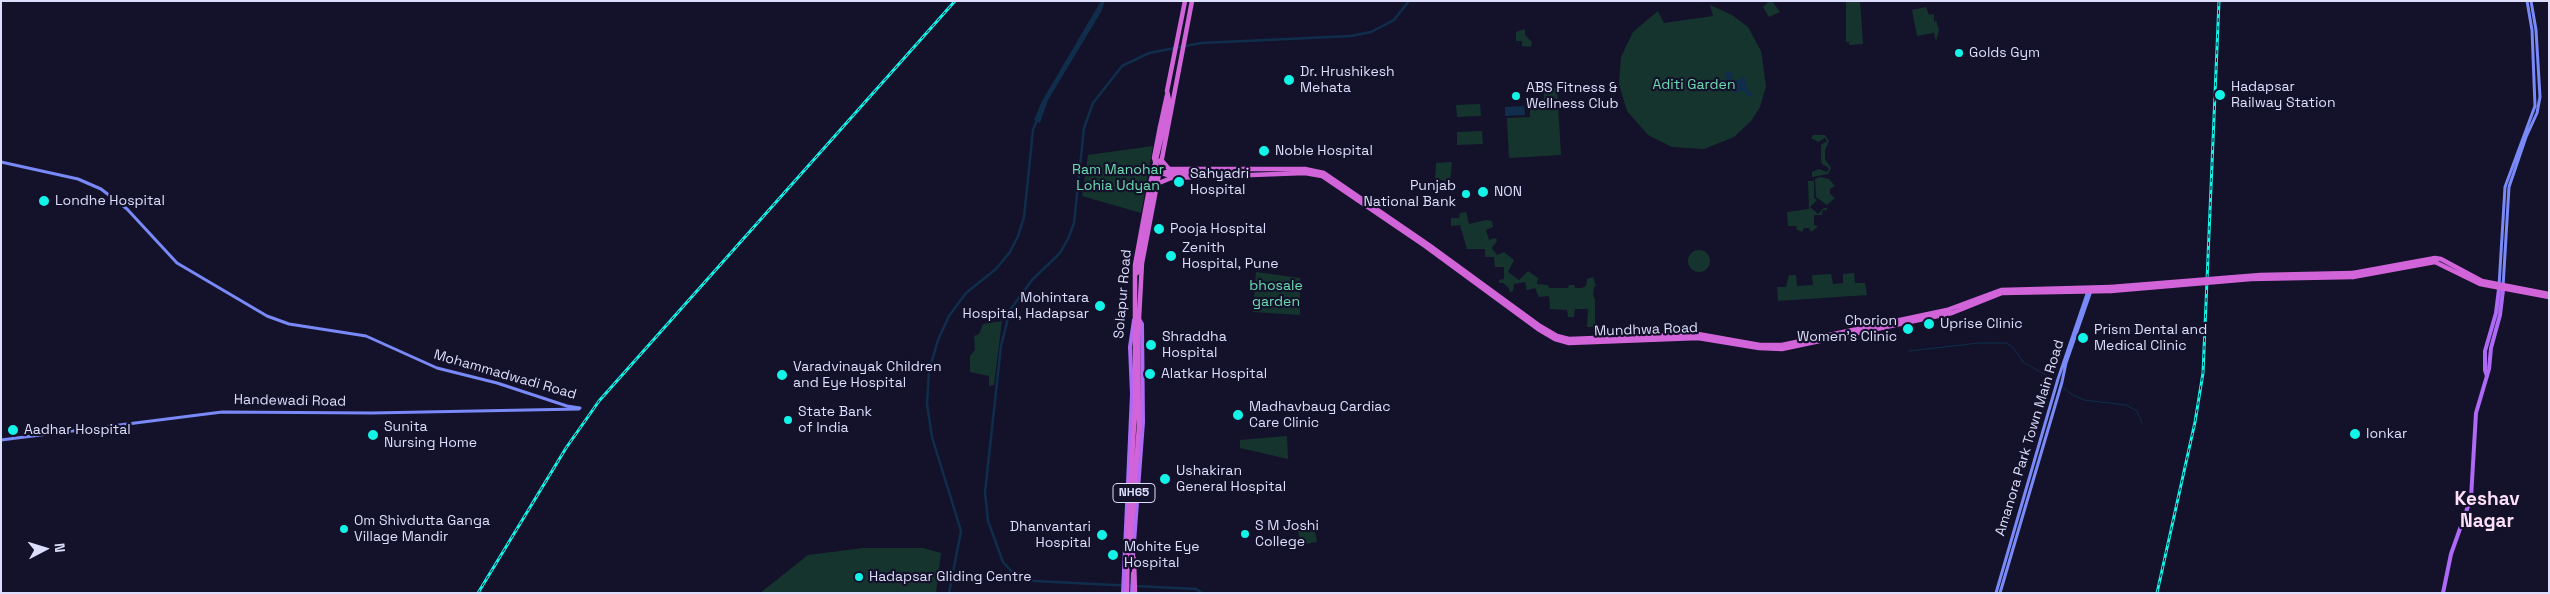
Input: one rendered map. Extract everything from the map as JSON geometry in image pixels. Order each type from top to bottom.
[{"type":"highway","name":"Solapur Road","points":[[1136,320],[1142,263],[1158,183],[1156,160],[1169,100],[1168,92],[1185,1]]},
{"type":"highway","name":"Solapur Road","points":[[1136,320],[1135,266],[1157,172],[1163,162],[1192,1]]},
{"type":"highway","points":[[1136,283],[1145,225],[1157,172],[1154,158],[1168,92]]},
{"type":"highway","points":[[1156,160],[1163,162],[1169,169]]},
{"type":"highway","points":[[1157,172],[1177,169],[1211,173]]},
{"type":"highway","points":[[1177,169],[1177,178]]},
{"type":"highway","points":[[1157,172],[1211,173]]},
{"type":"highway","name":"Mundhwa Road","points":[[1211,173],[1292,172],[1309,173],[1326,178],[1499,299],[1546,330],[1569,339],[1698,334],[1775,346],[1947,310],[1995,293],[2015,289],[2104,289]]},
{"type":"highway","points":[[1158,183],[1165,179],[1211,173]]},
{"type":"highway","points":[[2104,289],[2260,275],[2355,275],[2435,258],[2447,262],[2472,277],[2501,287],[2549,298]]},
{"type":"highway","points":[[2501,287],[2549,294]]},
{"type":"highway","name":"Mundhwa Road","points":[[1995,293],[2104,289]]},
{"type":"highway","name":"NH65","points":[[1128,591],[1134,559],[1130,551],[1137,393],[1136,320]]},
{"type":"highway","name":"NH65","points":[[1128,591],[1137,393]]},
{"type":"main road","points":[[2443,593],[2450,554],[2471,498],[2476,413],[2487,376],[2485,370],[2485,351],[2501,287],[2506,252],[2508,193],[2511,176],[2537,114],[2540,97],[2527,1]]},
{"type":"main road","points":[[2501,287],[2504,196],[2508,175],[2535,106],[2536,68],[2531,1]]},
{"type":"main road","name":"Mohammadwadi Road","points":[[1,162],[76,179],[101,188],[127,209],[176,263],[267,316],[289,324],[366,336],[437,368],[497,383],[567,406],[580,408]]},
{"type":"main road","name":"Amanora Park Town Main Road","points":[[1998,593],[2047,431],[2047,422],[2054,391],[2090,291]]},
{"type":"main road","name":"Amanora Park Town Main Road","points":[[1998,593],[2042,431],[2060,392],[2066,363],[2090,291]]},
{"type":"main road","name":"Solapur Road","points":[[1136,320],[1142,324],[1142,428],[1132,583],[1128,591],[1131,409],[1130,347],[1136,320]]},
{"type":"main road","name":"Handewadi Road","points":[[1,440],[222,412],[372,414],[580,408]]},
{"type":"green space","points":[[1769,1],[1772,1],[1780,12],[1769,17],[1763,7]]},
{"type":"green space","points":[[1844,1],[1860,1],[1863,44],[1849,45],[1849,42],[1846,42],[1846,2]]},
{"type":"green space","name":"Aditi Garden","points":[[1710,5],[1732,15],[1748,27],[1761,51],[1766,86],[1760,107],[1751,121],[1734,137],[1704,149],[1672,147],[1648,135],[1627,111],[1619,84],[1621,57],[1633,32],[1658,11],[1664,23],[1713,16]]},
{"type":"green space","points":[[1926,7],[1929,15],[1934,14],[1934,23],[1936,20],[1939,30],[1936,41],[1933,30],[1933,33],[1917,36],[1912,10]]},
{"type":"green space","points":[[1525,29],[1525,35],[1532,42],[1531,47],[1522,46],[1522,41],[1516,41],[1516,32]]},
{"type":"green space","points":[[1544,88],[1557,88],[1561,155],[1509,158],[1507,118],[1530,117],[1530,103],[1544,102]]},
{"type":"green space","points":[[1480,104],[1481,116],[1457,117],[1456,105]]},
{"type":"green space","points":[[1482,131],[1483,144],[1457,145],[1457,132]]},
{"type":"green space","points":[[1813,135],[1825,135],[1829,141],[1825,150],[1825,159],[1831,168],[1828,174],[1812,177],[1812,172],[1819,169],[1827,172],[1829,168],[1822,164],[1821,159],[1821,145],[1827,141],[1825,138],[1818,142],[1811,138]]},
{"type":"green space","name":"Ram Manohar Lohia Udyan","points":[[1153,146],[1141,213],[1082,196],[1088,155]]},
{"type":"green space","points":[[1452,162],[1450,183],[1444,183],[1444,180],[1435,180],[1436,163]]},
{"type":"green space","points":[[1820,177],[1829,179],[1835,186],[1830,189],[1830,194],[1835,198],[1827,205],[1816,197],[1815,179]]},
{"type":"green space","points":[[1808,181],[1814,181],[1814,198],[1817,200],[1810,207],[1818,214],[1824,208],[1827,208],[1827,210],[1823,210],[1822,215],[1814,215],[1814,225],[1818,226],[1815,229],[1811,232],[1809,228],[1804,228],[1802,232],[1796,229],[1797,226],[1788,226],[1787,212],[1809,209]]},
{"type":"green space","points":[[1466,212],[1469,224],[1486,220],[1492,221],[1493,227],[1486,230],[1489,240],[1496,238],[1497,241],[1492,248],[1497,255],[1504,252],[1514,260],[1508,272],[1519,280],[1528,271],[1538,278],[1537,284],[1548,285],[1549,288],[1568,288],[1569,285],[1574,285],[1575,288],[1582,288],[1586,286],[1587,279],[1593,277],[1596,286],[1594,287],[1593,295],[1595,299],[1595,327],[1587,327],[1588,309],[1575,309],[1574,317],[1568,317],[1567,310],[1550,309],[1549,296],[1539,297],[1535,288],[1527,290],[1525,282],[1514,284],[1513,291],[1510,292],[1509,288],[1503,283],[1499,283],[1499,280],[1504,279],[1504,267],[1495,267],[1494,257],[1485,257],[1485,249],[1467,249],[1460,225],[1451,226],[1451,218],[1459,218],[1460,213]]},
{"type":"green space","points":[[1699,250],[1707,253],[1710,261],[1707,269],[1699,272],[1691,269],[1688,261],[1691,253]]},
{"type":"green space","name":"bhosale garden","points":[[1256,272],[1300,278],[1300,315],[1253,312]]},
{"type":"green space","points":[[1854,273],[1855,283],[1865,283],[1867,295],[1778,301],[1777,287],[1786,287],[1789,275],[1796,275],[1797,286],[1813,285],[1812,275],[1831,274],[1833,284],[1843,283],[1843,274]]},
{"type":"green space","points":[[1002,321],[994,385],[989,386],[989,376],[970,372],[970,356],[975,350],[974,336],[979,334],[983,324]]},
{"type":"green space","points":[[1287,436],[1288,459],[1240,448],[1240,440]]},
{"type":"green space","points":[[1302,526],[1314,526],[1317,542],[1300,545],[1298,530]]},
{"type":"green space","name":"Hadapsar Gliding Centre","points":[[863,548],[923,548],[941,553],[936,593],[760,593],[808,555]]},
{"type":"water","points":[[1101,1],[1105,1],[1101,12],[1048,100],[1040,123],[1034,120],[1042,101]]},
{"type":"water","points":[[1725,72],[1733,72],[1732,81],[1739,80],[1744,76],[1748,90],[1754,96],[1749,97],[1742,90],[1737,93],[1728,90]]},
{"type":"water","points":[[1524,106],[1525,115],[1505,116],[1505,107]]},
{"type":"waterway","points":[[1202,593],[1196,589],[1034,581],[1013,573],[1003,562],[988,521],[985,492],[1001,346],[1010,310],[1032,280],[1060,253],[1068,239],[1074,223],[1084,128],[1093,103],[1122,66],[1149,53],[1201,43],[1351,36],[1371,32],[1394,20],[1409,1]]},
{"type":"waterway","points":[[949,593],[961,531],[932,437],[927,404],[929,371],[938,340],[949,316],[966,293],[996,269],[1010,252],[1018,236],[1024,217],[1033,130],[1037,120]]},
{"type":"waterway","points":[[1909,351],[1979,343],[2006,343],[2013,347],[2023,362],[2053,379],[2071,394],[2084,400],[2126,405],[2137,411],[2142,423]]},
{"type":"railway","points":[[478,593],[566,448],[599,401],[955,1]]},
{"type":"railway","points":[[2157,593],[2195,422],[2203,373],[2219,1]]},
{"type":"place","name":"Golds Gym","points":[[1959,53]]},
{"type":"place","name":"Dr. Hrushikesh Mehata","points":[[1289,80]]},
{"type":"place","name":"Hadapsar Railway Station","points":[[2220,95]]},
{"type":"place","name":"ABS Fitness & Wellness Club","points":[[1516,96]]},
{"type":"place","name":"Noble Hospital","points":[[1264,151]]},
{"type":"place","name":"Sahyadri Hospital","points":[[1179,182]]},
{"type":"place","name":"NON","points":[[1483,192]]},
{"type":"place","name":"Punjab National Bank","points":[[1466,194]]},
{"type":"place","name":"Londhe Hospital","points":[[44,201]]},
{"type":"place","name":"Pooja Hospital","points":[[1159,229]]},
{"type":"place","name":"Zenith Hospital, Pune","points":[[1171,256]]},
{"type":"place","name":"Mohintara Hospital, Hadapsar","points":[[1100,306]]},
{"type":"place","name":"Uprise Clinic","points":[[1929,324]]},
{"type":"place","name":"Chorion Women's Clinic","points":[[1908,329]]},
{"type":"place","name":"Prism Dental and Medical Clinic","points":[[2083,338]]},
{"type":"place","name":"Shraddha Hospital","points":[[1151,345]]},
{"type":"place","name":"Alatkar Hospital","points":[[1150,374]]},
{"type":"place","name":"Varadvinayak Children and Eye Hospital","points":[[782,375]]},
{"type":"place","name":"Madhavbaug Cardiac Care Clinic","points":[[1238,415]]},
{"type":"place","name":"State Bank of India","points":[[788,420]]},
{"type":"place","name":"Aadhar Hospital","points":[[13,430]]},
{"type":"place","name":"lonkar","points":[[2355,434]]},
{"type":"place","name":"Sunita Nursing Home","points":[[373,435]]},
{"type":"place","name":"Ushakiran General Hospital","points":[[1165,479]]},
{"type":"place","name":"Om Shivdutta Ganga Village Mandir","points":[[344,529]]},
{"type":"place","name":"S M Joshi College","points":[[1245,534]]},
{"type":"place","name":"Dhanvantari Hospital","points":[[1102,535]]},
{"type":"place","name":"Mohite Eye Hospital","points":[[1113,555]]},
{"type":"place","name":"Hadapsar Gliding Centre","points":[[859,577]]},
{"type":"district","name":"Keshav Nagar","points":[[2487,511]]}]
